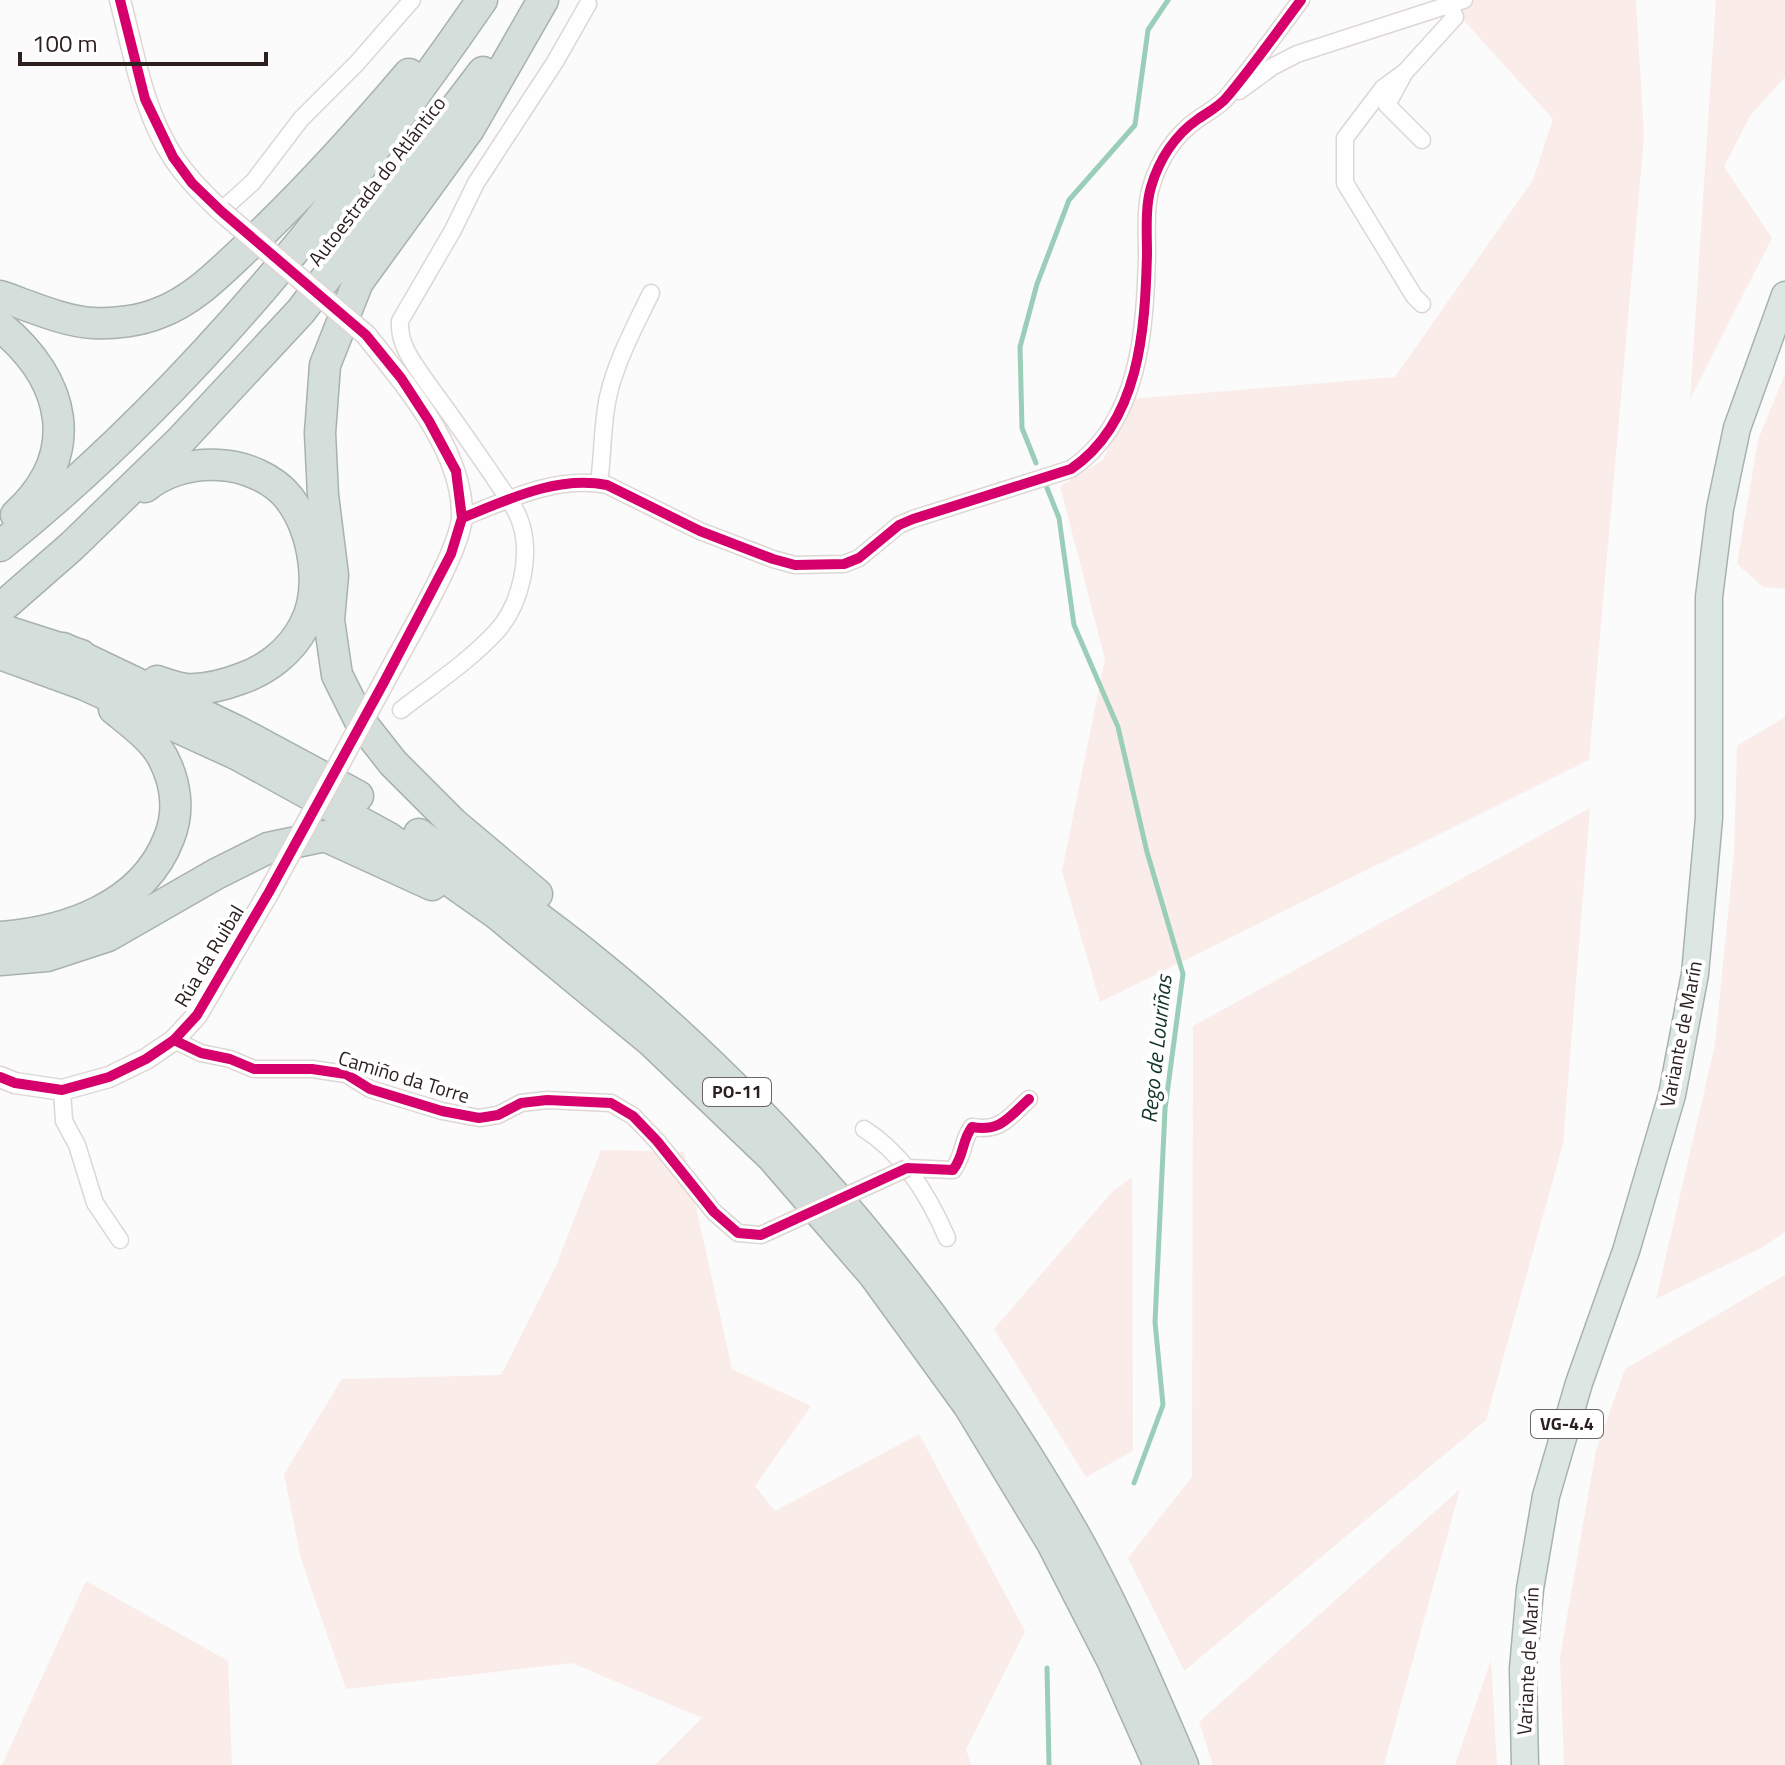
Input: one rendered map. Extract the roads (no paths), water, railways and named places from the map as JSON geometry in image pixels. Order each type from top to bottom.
[{"type":"highway","points":[[0,296],[91,323],[135,320],[160,313],[184,300],[209,283],[292,205],[353,140],[473,0]]},
{"type":"highway","name":"Autoestrada do Atlántico","points":[[0,546],[65,494],[159,401],[267,282],[337,199],[412,101],[482,0]]},
{"type":"highway","name":"Autoestrada do Atlántico","points":[[0,609],[72,546],[181,440],[301,311],[479,79],[531,0]]},
{"type":"highway","points":[[543,0],[469,129],[358,282],[325,365],[320,433],[323,495],[333,575],[329,620],[337,675],[360,721],[393,763],[453,823],[612,957],[676,1034]]},
{"type":"highway","name":"Variante de Marín","points":[[1525,1765],[1523,1669],[1530,1589],[1546,1496],[1579,1383],[1626,1251],[1672,1095],[1695,974],[1709,818],[1709,597],[1720,509],[1737,428],[1785,295]]},
{"type":"highway","points":[[0,326],[33,358],[48,384],[56,406],[58,428],[56,455],[48,477],[0,530]]},
{"type":"highway","points":[[33,652],[188,689],[223,685],[257,673],[286,651],[305,625],[314,595],[313,561],[305,528],[288,498],[263,478],[235,466],[207,464],[179,469],[154,480],[72,546]]},
{"type":"highway","name":"PO-11","points":[[0,629],[85,685],[238,755],[389,838],[497,914],[652,1042],[772,1157],[874,1275],[969,1406],[1052,1543],[1113,1662],[1159,1765]]},
{"type":"highway","name":"PO-11","points":[[33,652],[239,732],[325,777],[401,823],[505,893],[594,961],[676,1034],[809,1166],[889,1260],[988,1395],[1073,1533],[1135,1653],[1183,1765]]},
{"type":"highway","points":[[0,937],[62,927],[97,913],[125,897],[147,878],[163,854],[174,827],[176,801],[172,777],[160,754],[141,732],[85,685]]},
{"type":"highway","points":[[0,960],[47,956],[108,936],[268,848],[325,836],[497,914]]},
{"type":"street","points":[[120,0],[145,99],[173,157],[192,183],[221,211],[366,335],[415,400],[456,471],[462,518],[508,499],[552,486],[599,483],[700,531],[773,559],[795,565],[844,564],[859,558],[899,525],[913,519],[1071,469],[1087,458],[1106,436],[1121,411],[1145,316],[1150,189],[1170,145],[1194,121],[1272,67],[1297,54],[1455,2],[1455,17],[1405,72],[1383,88],[1345,138],[1345,183],[1414,296],[1422,304]]},
{"type":"street","points":[[221,211],[253,182],[301,119],[357,63],[412,0]]},
{"type":"street","points":[[1225,101],[1301,0]]},
{"type":"street","points":[[401,710],[496,632],[510,614],[520,585],[525,551],[519,519],[408,354],[399,335],[400,321],[453,230],[476,183],[555,62],[588,4]]},
{"type":"street","points":[[1405,72],[1387,105],[1422,140]]},
{"type":"street","points":[[599,483],[608,395],[651,293]]},
{"type":"street","name":"Rúa da Ruibal","points":[[0,1077],[15,1083],[62,1090],[109,1077],[146,1059],[174,1040],[197,1015],[269,892],[384,682],[451,554],[462,518]]},
{"type":"street","name":"Camiño da Torre","points":[[174,1040],[201,1053],[230,1059],[254,1069],[312,1069],[346,1074],[370,1089],[442,1111],[479,1118],[498,1115],[521,1103],[547,1100],[611,1103],[633,1116],[714,1212],[738,1233],[761,1235],[907,1168]]},
{"type":"street","points":[[62,1090],[64,1121],[77,1145],[95,1203],[120,1240]]},
{"type":"street","points":[[907,1168],[953,1170],[962,1158],[965,1136],[972,1127],[997,1127],[1029,1099]]},
{"type":"street","points":[[864,1129],[885,1142],[907,1168],[939,1219],[947,1238]]},
{"type":"waterway","name":"Rego de Louriñas","points":[[1036,463],[1022,428],[1020,347],[1037,284],[1069,200],[1135,125],[1148,30],[1168,0]]},
{"type":"waterway","name":"Rego de Louriñas","points":[[1047,488],[1059,518],[1074,625],[1118,727],[1147,852],[1183,974],[1165,1109],[1155,1322],[1163,1405],[1134,1483]]},
{"type":"waterway","name":"Rego de Louriñas","points":[[1047,1668],[1049,1765]]}]
